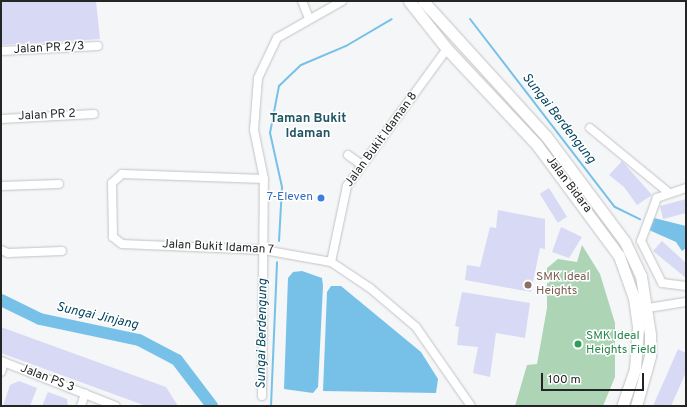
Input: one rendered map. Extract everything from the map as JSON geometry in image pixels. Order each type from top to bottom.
[{"type":"main road","name":"Jalan Bidara","points":[[410,1],[448,49],[537,145],[619,256],[631,287],[638,328],[635,369],[622,406]]},
{"type":"main road","name":"Jalan Bidara","points":[[423,1],[546,136],[624,242],[641,276],[648,308],[650,356],[636,406]]},
{"type":"street","points":[[302,1],[309,18]]},
{"type":"street","points":[[262,396],[264,179],[254,130],[258,78],[270,48],[277,38],[309,18],[342,1]]},
{"type":"street","name":"Jalan PR 2/3","points":[[1,51],[98,46]]},
{"type":"street","name":"Jalan Bukit Idaman 8","points":[[331,262],[347,186],[448,49]]},
{"type":"street","name":"Jalan PR 2","points":[[1,119],[94,114]]},
{"type":"street","points":[[590,128],[668,192]]},
{"type":"street","points":[[348,155],[362,165]]},
{"type":"street","name":"Jalan Bukit Idaman 7","points":[[264,179],[131,173],[118,176],[112,183],[113,234],[118,243],[264,250],[306,255],[331,262],[370,288],[416,328],[471,406]]},
{"type":"street","points":[[1,186],[59,184]]},
{"type":"street","points":[[686,188],[668,192],[657,198],[641,241],[662,283],[686,286]]},
{"type":"street","points":[[1,250],[8,253],[62,251]]},
{"type":"street","points":[[648,308],[686,302]]},
{"type":"street","points":[[1,372],[3,362]]},
{"type":"street","name":"Jalan PS 3","points":[[3,362],[115,406]]},
{"type":"street","points":[[80,406],[85,394]]},
{"type":"green space","name":"SMK Ideal Heights Field","points":[[582,245],[600,274],[615,323],[615,377],[603,406],[515,406],[527,365],[537,364],[547,308],[547,268],[558,259],[577,262]]},
{"type":"water","points":[[654,218],[686,226],[686,248],[682,251],[676,242],[649,230]]},
{"type":"water","points":[[302,271],[322,278],[323,286],[318,387],[313,393],[284,389],[288,278],[293,272]]},
{"type":"water","points":[[331,286],[341,286],[421,352],[438,379],[436,393],[323,391],[327,292]]},
{"type":"building","points":[[1,1],[96,1],[100,39],[1,45]]},
{"type":"building","points":[[622,161],[652,195],[637,205],[624,187],[609,175]]},
{"type":"building","points":[[549,188],[567,217],[558,223],[540,194]]},
{"type":"building","points":[[686,199],[686,213],[663,219],[660,206]]},
{"type":"building","points":[[498,210],[545,219],[545,249],[540,248],[531,292],[465,280],[467,265],[480,267],[490,227],[496,228]]},
{"type":"building","points":[[561,227],[582,237],[569,258],[552,252]]},
{"type":"building","points":[[662,241],[686,263],[686,278],[653,251]]},
{"type":"building","points":[[462,292],[530,303],[525,338],[496,333],[490,377],[473,373],[478,347],[457,345],[459,327],[455,326]]},
{"type":"building","points":[[1,327],[166,387],[178,406],[146,406],[1,353]]},
{"type":"building","points":[[678,349],[686,353],[686,372],[671,406],[653,406]]},
{"type":"building","points":[[19,381],[37,388],[30,406],[3,406],[10,385]]},
{"type":"building","points":[[48,392],[67,399],[68,406],[42,406]]},
{"type":"waterway","name":"Sungai Berdengung","points":[[279,241],[282,187],[270,133],[279,86],[301,65],[346,46],[392,19]]},
{"type":"waterway","name":"Sungai Berdengung","points":[[470,19],[615,207],[640,219]]},
{"type":"waterway","name":"Sungai Berdengung","points":[[271,406],[277,262]]},
{"type":"waterway","name":"Sungai Jinjang","points":[[1,300],[40,319],[139,340],[177,360],[212,406]]},
{"type":"place","name":"7-Eleven","points":[[321,198]]},
{"type":"place","name":"SMK Ideal Heights","points":[[528,285]]},
{"type":"place","name":"SMK Ideal Heights Field","points":[[578,344]]},
{"type":"district","name":"Taman Bukit Idaman","points":[[308,128]]}]
